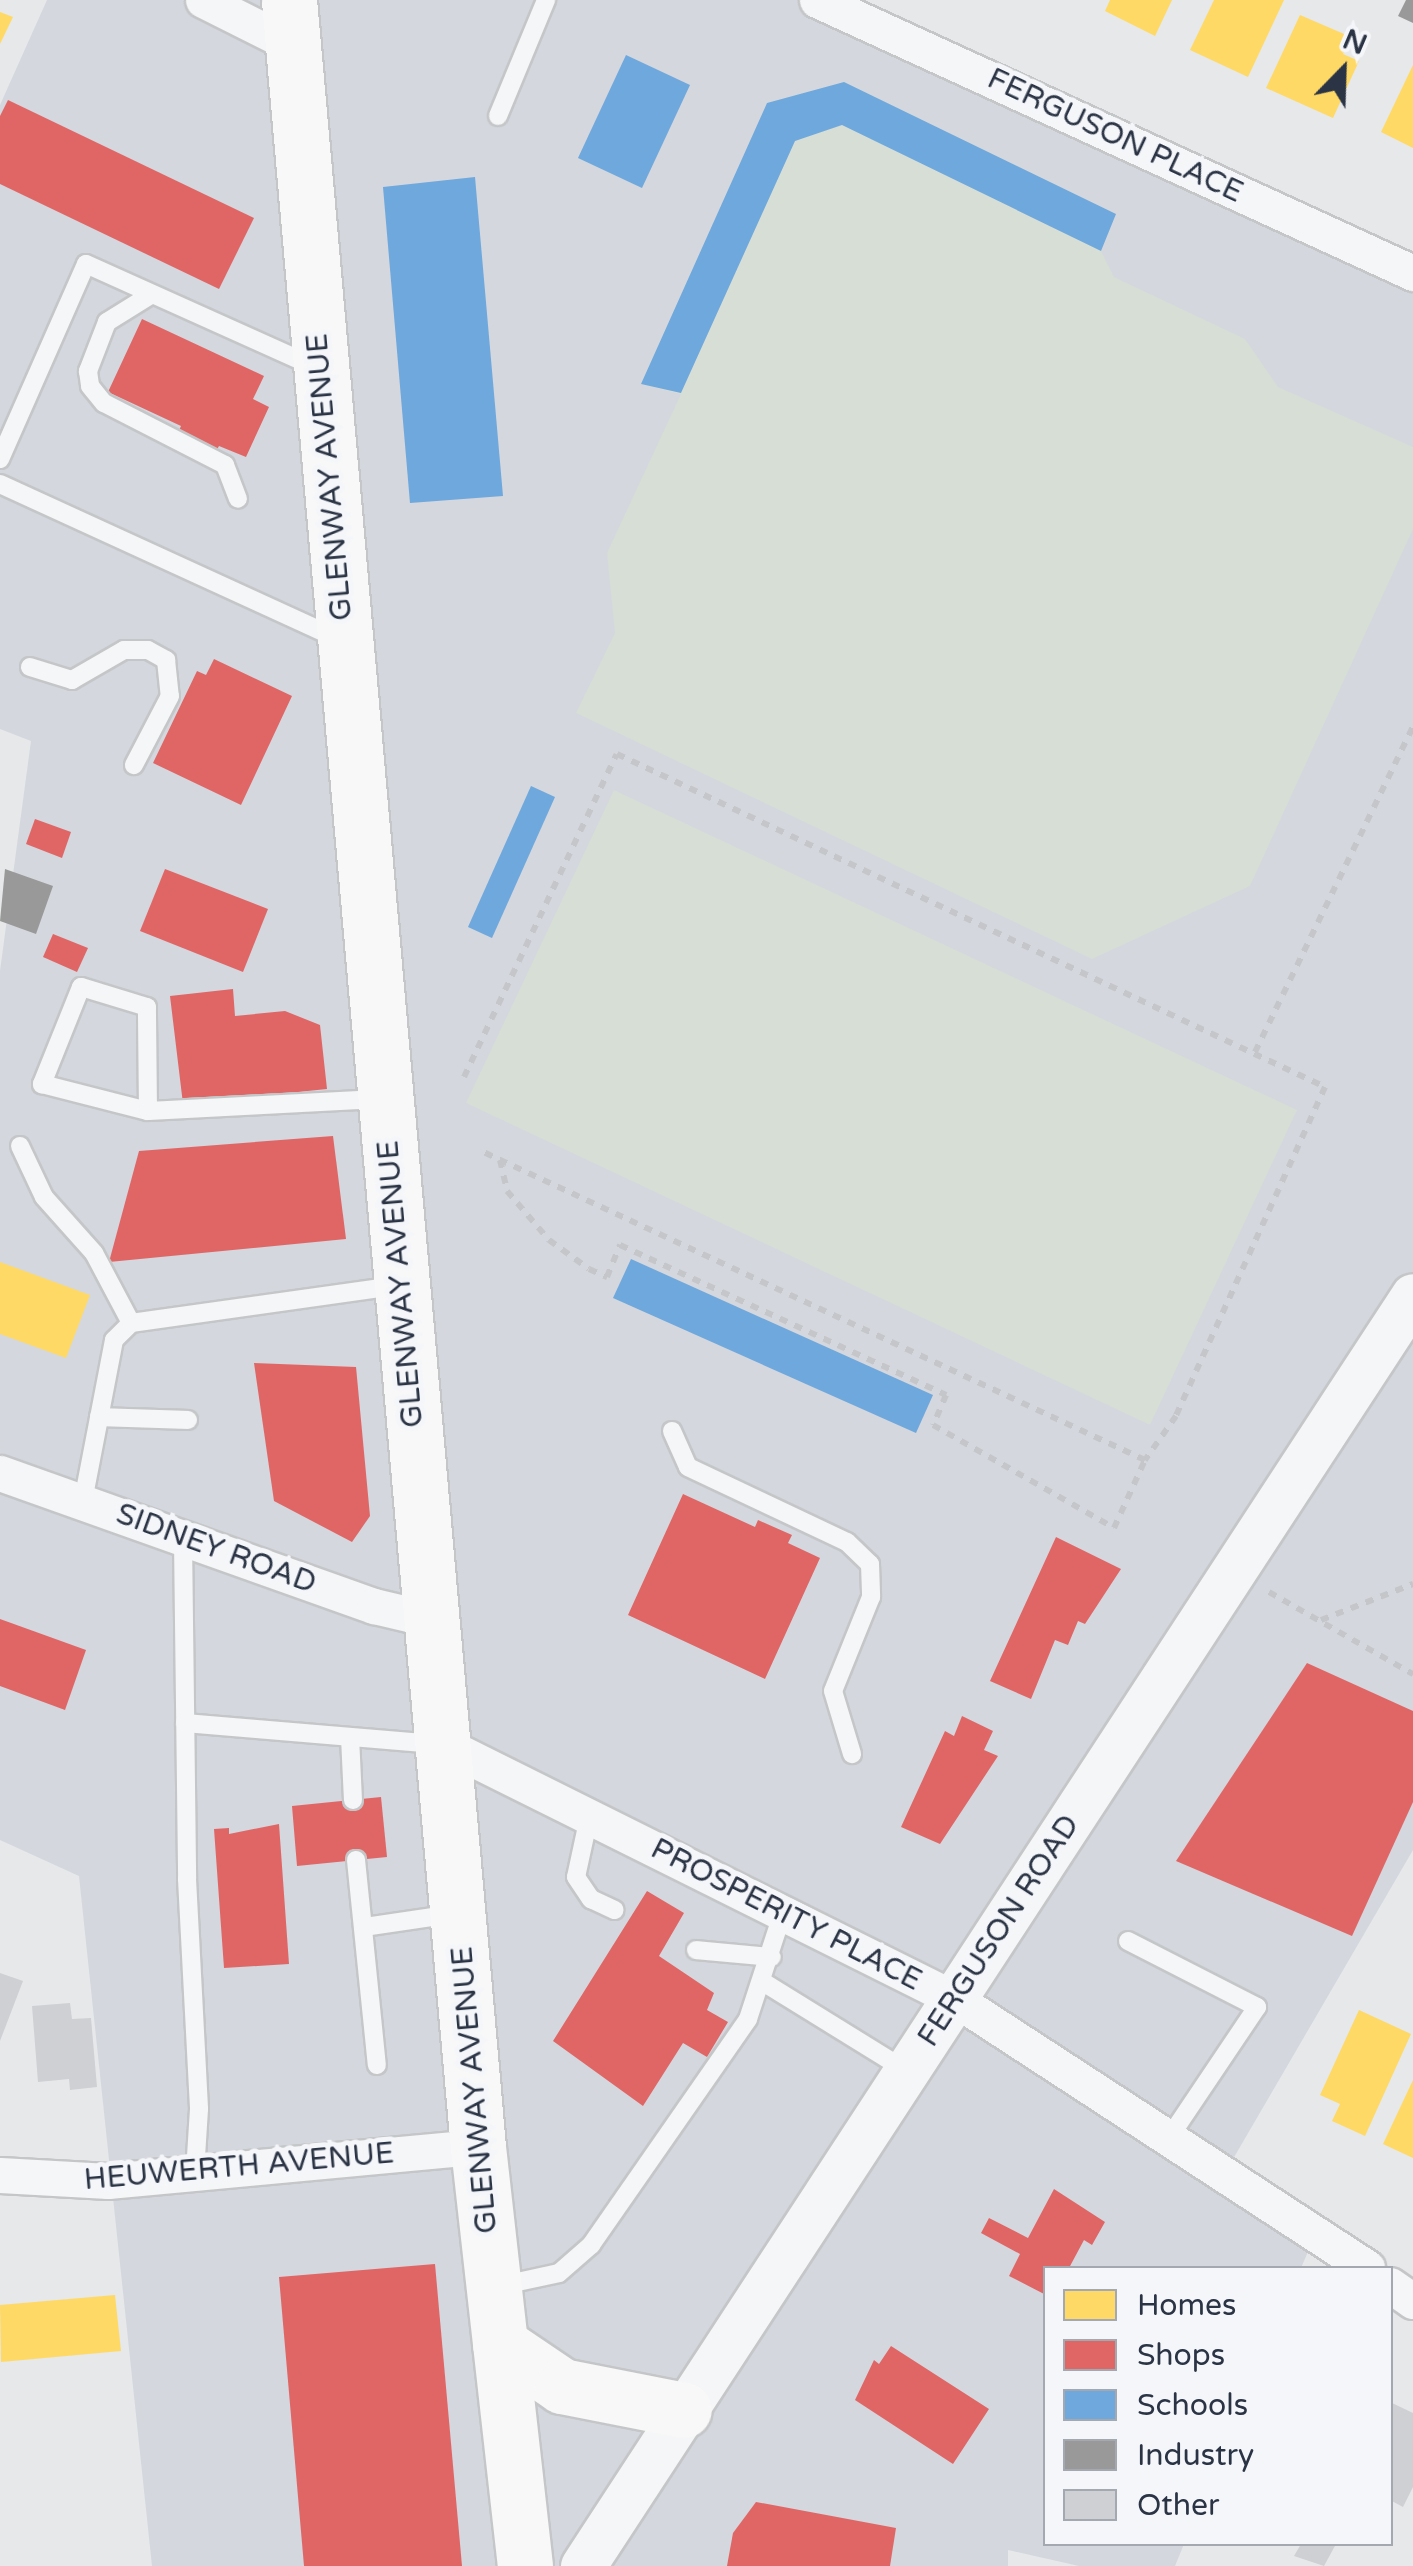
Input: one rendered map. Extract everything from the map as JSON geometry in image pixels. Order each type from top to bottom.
[{"type":"main road","name":"GLENWAY AVENUE","points":[[291,22],[478,2146],[526,2566]]},
{"type":"main road","points":[[500,2344],[562,2386],[684,2410]]},
{"type":"street","points":[[203,0],[291,22]]},
{"type":"street","name":"FERGUSON PLACE","points":[[817,0],[1413,273]]},
{"type":"street","name":"FERGUSON ROAD","points":[[583,2566],[1413,1296]]},
{"type":"street","name":"SIDNEY ROAD","points":[[0,1473],[183,1540],[433,1620]]},
{"type":"street","name":"PROSPERITY PLACE","points":[[445,1745],[955,1999],[1171,2135],[1364,2266]]},
{"type":"street","name":"HEUWERTH AVENUE","points":[[0,2175],[108,2182],[478,2146]]},
{"type":"lane","points":[[498,116],[546,0]]},
{"type":"lane","points":[[0,459],[86,264],[321,369]]},
{"type":"lane","points":[[152,294],[107,322],[88,371],[90,386],[104,403],[225,466],[238,499]]},
{"type":"lane","points":[[0,484],[345,642]]},
{"type":"lane","points":[[30,667],[72,680],[124,650],[148,650],[166,660],[170,696],[134,765]]},
{"type":"lane","points":[[148,1111],[148,1007],[81,987],[42,1084],[148,1111],[384,1098]]},
{"type":"lane","points":[[20,1146],[44,1196],[94,1253],[131,1324]]},
{"type":"lane","points":[[83,1501],[114,1340],[131,1324],[401,1285]]},
{"type":"lane","points":[[99,1417],[188,1420]]},
{"type":"lane","points":[[672,1431],[688,1467],[846,1542],[870,1564],[872,1597],[834,1690],[852,1754]]},
{"type":"lane","points":[[183,1540],[198,2109],[194,2173]]},
{"type":"lane","points":[[185,1724],[445,1745]]},
{"type":"lane","points":[[350,1737],[353,1800]]},
{"type":"lane","points":[[589,1816],[576,1878],[591,1899],[615,1910]]},
{"type":"lane","points":[[356,1860],[377,2065]]},
{"type":"lane","points":[[493,2287],[559,2272],[591,2245],[748,2020],[772,1957],[783,1912]]},
{"type":"lane","points":[[364,1926],[459,1913]]},
{"type":"lane","points":[[1128,1941],[1256,2006],[1171,2135]]},
{"type":"lane","points":[[696,1950],[772,1957]]},
{"type":"lane","points":[[763,1982],[908,2071]]},
{"type":"path","points":[[1255,1052],[1413,726]]},
{"type":"path","points":[[464,1077],[618,754],[1325,1087],[1176,1416],[1145,1460],[1114,1528],[933,1424],[946,1395],[620,1245],[607,1276],[588,1269],[549,1240],[507,1191],[499,1159]]},
{"type":"path","points":[[480,1150],[1145,1460]]},
{"type":"path","points":[[1234,1572],[1413,1674]]},
{"type":"path","points":[[1320,1621],[1413,1584]]},
{"type":"shaded area","points":[[47,0],[817,0],[1413,273],[1413,1850],[1226,2171],[1316,2233],[1302,2266],[1043,2266],[1043,2546],[1183,2546],[1175,2566],[1079,2566],[1008,2550],[1008,2566],[152,2566],[79,1876],[0,1840],[0,971],[31,741],[0,729],[0,105]]},
{"type":"shaded area","points":[[844,82],[1116,214],[1101,251],[1114,277],[1245,339],[1278,387],[1413,447],[1413,529],[1250,886],[1092,959],[576,713],[615,633],[607,553],[681,394],[641,384],[767,103]]},
{"type":"shaded area","points":[[614,790],[1297,1110],[1150,1425],[466,1103]]},
{"type":"building: Homes","points":[[1110,0],[1172,0],[1155,36],[1105,11]]},
{"type":"building: Homes","points":[[1214,0],[1284,0],[1248,77],[1190,50]]},
{"type":"building: Homes","points":[[0,12],[13,17],[0,44]]},
{"type":"building: Homes","points":[[1300,15],[1351,37],[1343,54],[1359,61],[1333,118],[1266,88]]},
{"type":"building: Homes","points":[[1413,65],[1413,148],[1381,132]]},
{"type":"building: Homes","points":[[0,1262],[90,1295],[66,1358],[0,1334]]},
{"type":"building: Homes","points":[[1359,2010],[1411,2034],[1365,2136],[1332,2121],[1340,2104],[1320,2095]]},
{"type":"building: Homes","points":[[1413,2080],[1413,2158],[1383,2144]]},
{"type":"building: Homes","points":[[115,2295],[121,2351],[1,2362],[0,2305]]},
{"type":"building: Shops","points":[[8,100],[254,218],[219,289],[0,184],[0,116]]},
{"type":"building: Shops","points":[[142,319],[264,376],[253,399],[269,407],[246,457],[219,446],[215,453],[177,435],[181,426],[108,392]]},
{"type":"building: Shops","points":[[214,659],[292,696],[241,805],[153,763],[197,671],[206,675]]},
{"type":"building: Shops","points":[[35,819],[71,832],[62,858],[26,844]]},
{"type":"building: Shops","points":[[165,869],[268,909],[243,972],[140,931]]},
{"type":"building: Shops","points":[[53,934],[88,948],[77,972],[43,957]]},
{"type":"building: Shops","points":[[233,989],[235,1016],[285,1011],[320,1025],[327,1089],[183,1104],[170,996]]},
{"type":"building: Shops","points":[[333,1136],[346,1239],[109,1262],[139,1151]]},
{"type":"building: Shops","points":[[254,1363],[356,1367],[370,1516],[352,1542],[274,1501]]},
{"type":"building: Shops","points":[[683,1494],[755,1527],[758,1520],[792,1535],[788,1543],[820,1558],[765,1679],[628,1615]]},
{"type":"building: Shops","points":[[1056,1537],[1121,1569],[1085,1624],[1078,1621],[1068,1645],[1055,1640],[1031,1699],[990,1681]]},
{"type":"building: Shops","points":[[0,1619],[86,1650],[65,1710],[0,1686]]},
{"type":"building: Shops","points":[[1307,1663],[1413,1711],[1413,1802],[1352,1936],[1176,1861]]},
{"type":"building: Shops","points":[[962,1716],[993,1731],[984,1750],[998,1756],[940,1844],[901,1827],[945,1731],[954,1736]]},
{"type":"building: Shops","points":[[381,1797],[387,1857],[297,1866],[292,1806]]},
{"type":"building: Shops","points":[[279,1824],[289,1964],[224,1968],[214,1829],[229,1828],[229,1834]]},
{"type":"building: Shops","points":[[647,1891],[684,1913],[659,1956],[714,1993],[707,2010],[728,2022],[707,2057],[683,2043],[643,2106],[553,2041]]},
{"type":"building: Shops","points":[[1054,2189],[1105,2222],[1092,2245],[1084,2240],[1070,2266],[1043,2266],[1043,2293],[1009,2276],[1020,2254],[981,2233],[989,2218],[1028,2238]]},
{"type":"building: Shops","points":[[435,2264],[462,2566],[304,2566],[279,2277]]},
{"type":"building: Shops","points":[[891,2346],[989,2409],[953,2464],[855,2400],[874,2360],[879,2364]]},
{"type":"building: Shops","points":[[756,2502],[896,2528],[890,2566],[727,2566],[733,2533]]},
{"type":"building: Schools","points":[[626,55],[690,85],[642,188],[578,158]]},
{"type":"building: Schools","points":[[844,82],[1116,214],[1101,251],[842,125],[795,141],[681,393],[641,384],[767,103]]},
{"type":"building: Schools","points":[[475,177],[503,496],[410,503],[383,187]]},
{"type":"building: Schools","points":[[531,786],[555,797],[492,938],[468,927]]},
{"type":"building: Schools","points":[[631,1259],[933,1395],[916,1433],[613,1298]]},
{"type":"building: Industry","points":[[1406,0],[1413,0],[1413,23],[1398,16]]},
{"type":"building: Industry","points":[[5,869],[53,886],[36,934],[0,921]]},
{"type":"building: Other","points":[[0,1973],[23,1981],[0,2041]]},
{"type":"building: Other","points":[[70,2003],[72,2019],[91,2018],[97,2087],[70,2090],[69,2079],[38,2082],[32,2006]]},
{"type":"building: Other","points":[[1393,2403],[1413,2413],[1413,2487],[1403,2507],[1393,2502]]},
{"type":"building: Other","points":[[1300,2546],[1335,2546],[1324,2566],[1294,2556]]}]
